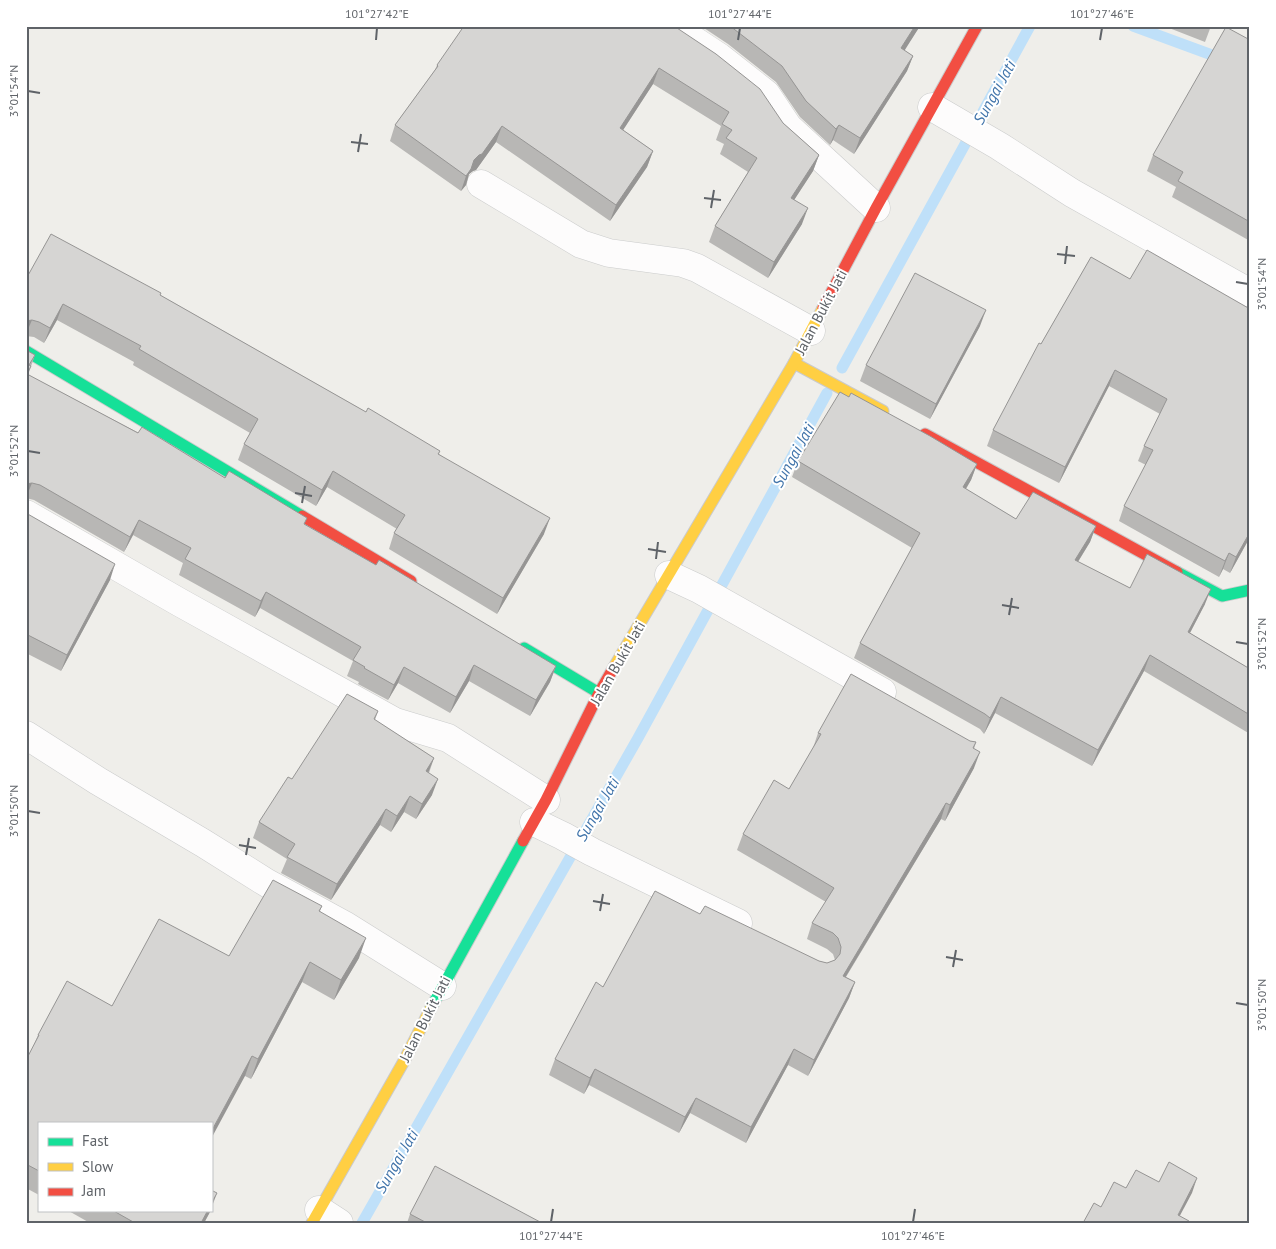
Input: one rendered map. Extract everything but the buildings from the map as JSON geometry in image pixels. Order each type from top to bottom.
[{"type":"street","points":[[672,26],[719,56],[766,94],[788,127],[876,208]]},
{"type":"street","name":"Jalan Bukit Jati","points":[[323,1219],[442,986],[540,811],[599,693],[794,363],[876,208],[977,26]]},
{"type":"street","points":[[932,107],[999,146],[1072,193],[1250,293]]},
{"type":"street","points":[[481,184],[581,244],[610,253],[684,263],[697,268],[811,331]]},
{"type":"street","points":[[26,351],[420,586]]},
{"type":"street","points":[[794,363],[889,415]]},
{"type":"street","points":[[915,429],[1222,596],[1250,590]]},
{"type":"street","points":[[26,514],[179,602],[395,722],[448,738],[540,811],[563,836],[758,933]]},
{"type":"street","points":[[668,575],[699,588],[903,704]]},
{"type":"street","points":[[514,642],[599,693]]},
{"type":"street","points":[[26,735],[98,782],[203,843],[267,883],[346,926],[442,986]]},
{"type":"waterway","name":"Sungai Jati","points":[[842,368],[1030,26]]},
{"type":"waterway","points":[[1133,26],[1250,69]]},
{"type":"waterway","name":"Sungai Jati","points":[[362,1223],[638,738],[827,393]]},
{"type":"traffic: fast","points":[[26,351],[302,516]]},
{"type":"traffic: fast","points":[[1177,572],[1222,596],[1250,590]]},
{"type":"traffic: fast","points":[[524,648],[599,693]]},
{"type":"traffic: fast","points":[[431,1008],[523,841]]},
{"type":"traffic: slow","points":[[614,667],[794,363],[823,308]]},
{"type":"traffic: slow","points":[[794,363],[883,411]]},
{"type":"traffic: slow","points":[[312,1223],[404,1061],[431,1008]]},
{"type":"traffic: jam","points":[[823,308],[977,26]]},
{"type":"traffic: jam","points":[[925,434],[1177,572]]},
{"type":"traffic: jam","points":[[302,516],[411,581]]},
{"type":"traffic: jam","points":[[523,841],[614,667]]}]
